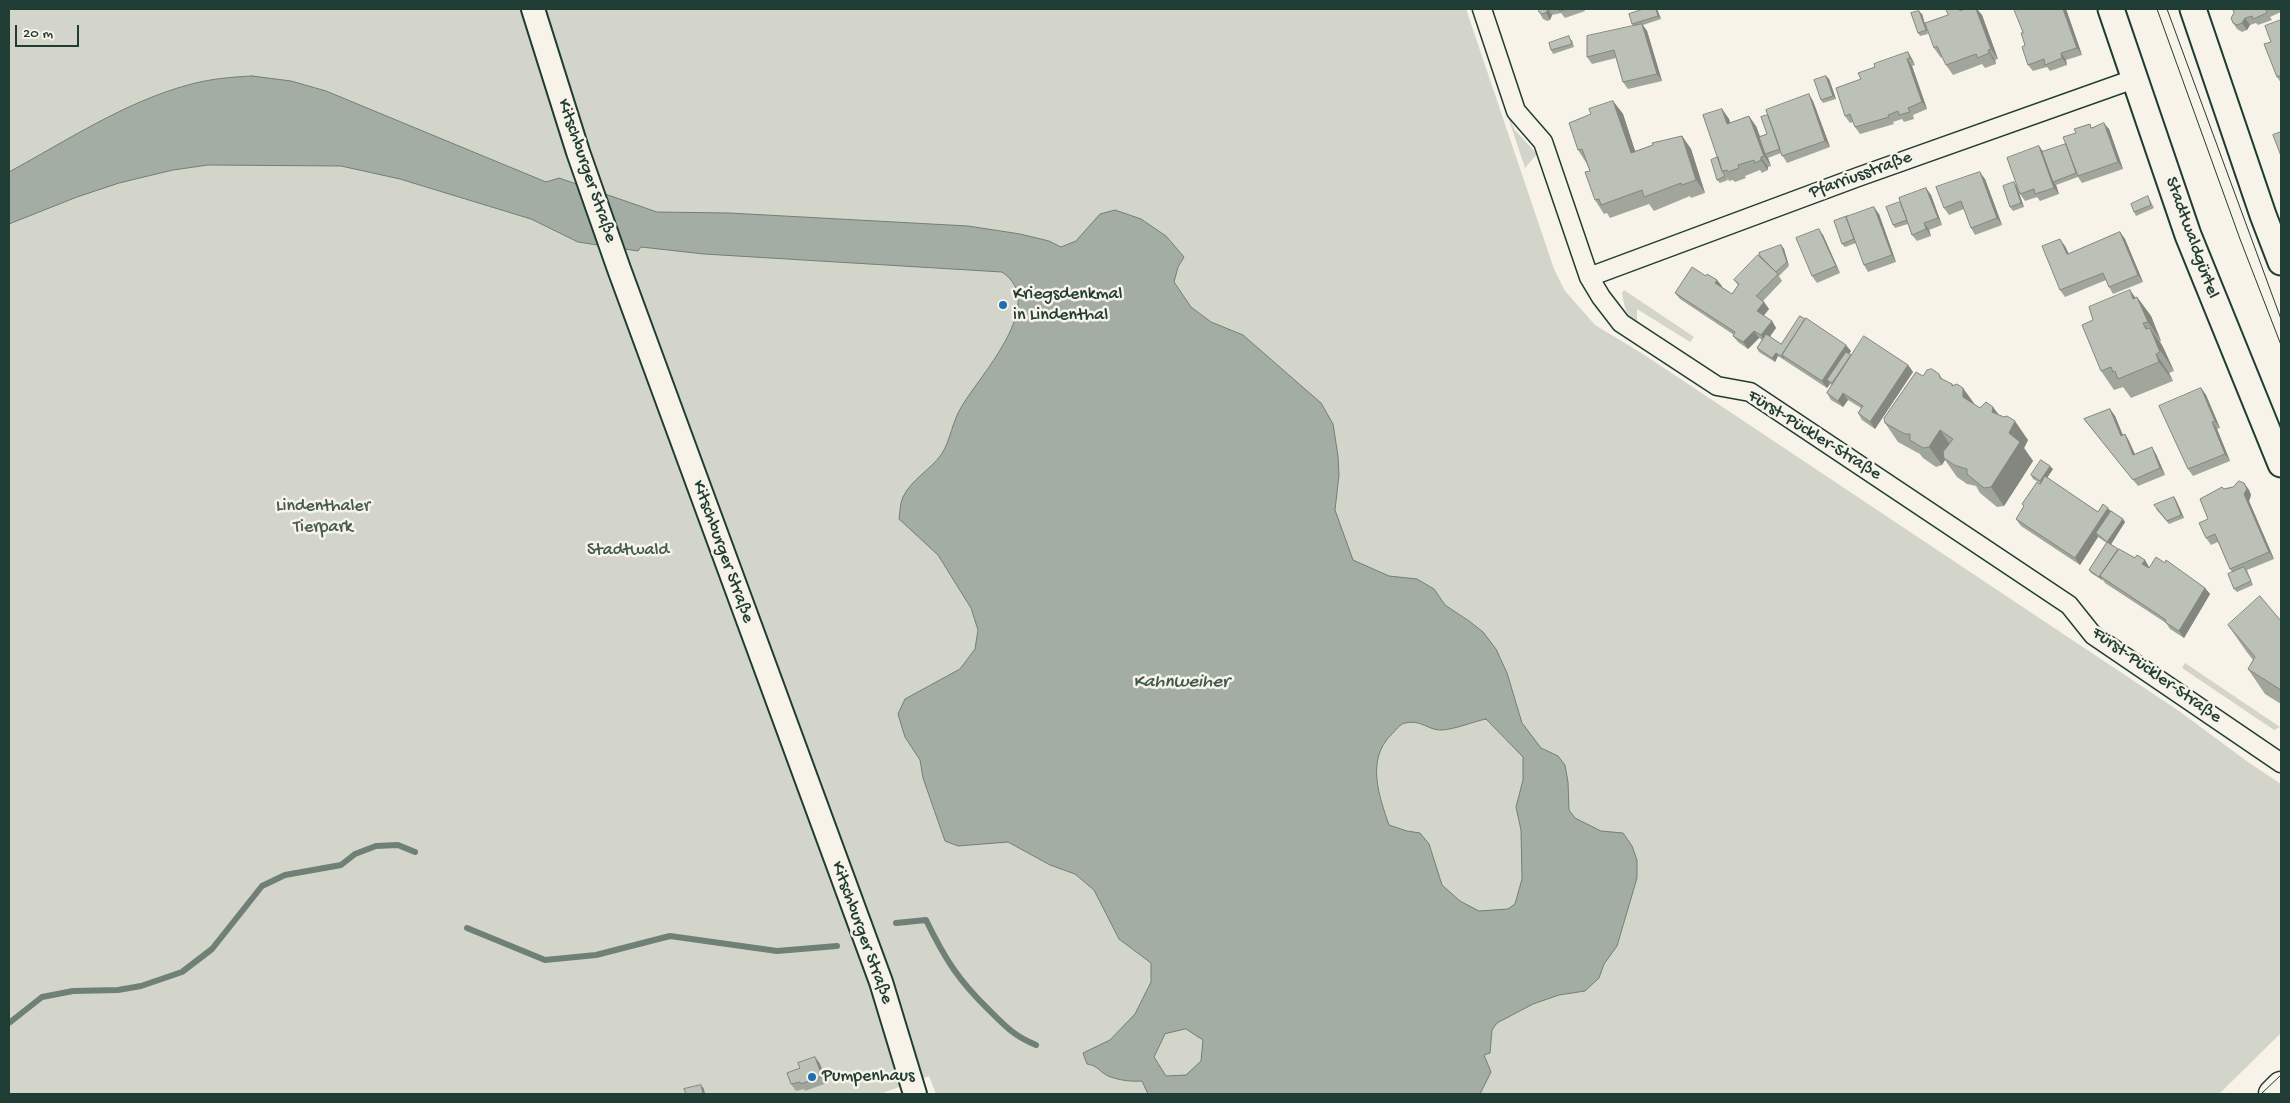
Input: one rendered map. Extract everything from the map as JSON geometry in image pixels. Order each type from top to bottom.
[{"type":"main road","name":"Stadtwaldgürtel","points":[[2111,9],[2188,235],[2281,464]]},
{"type":"main road","points":[[2193,9],[2263,215],[2281,262]]},
{"type":"main road","points":[[2274,1094],[2281,1086]]},
{"type":"street","name":"Kitschburger Straße","points":[[533,9],[613,252],[881,982],[915,1094]]},
{"type":"street","name":"Fürst-Pückler-Straße","points":[[1482,9],[1516,111],[1543,142],[1589,277],[1601,297],[1621,323],[1717,386],[1750,392],[2006,562],[2069,605],[2093,636],[2281,763]]},
{"type":"street","name":"Pfarriusstraße","points":[[1589,277],[1858,177],[2134,79]]},
{"type":"green space","name":"Stadtwald","points":[[9,9],[1466,9],[1554,269],[1565,291],[1595,325],[1643,354],[2179,711],[2281,784],[2281,1033],[2219,1094],[936,1094],[929,1076],[880,1094],[9,1094]]},
{"type":"green space","points":[[1472,9],[1474,9],[1514,129],[1537,154],[1525,168]]},
{"type":"green space","points":[[1624,290],[1694,337],[1690,342],[1637,309],[1637,323],[1626,310],[1622,293]]},
{"type":"green space","points":[[2185,663],[2280,727],[2274,730],[2182,668]]},
{"type":"water","name":"Kahnweiher","points":[[252,76],[291,81],[326,91],[546,182],[559,178],[657,212],[729,213],[968,226],[1020,234],[1049,241],[1061,247],[1076,241],[1100,214],[1115,210],[1141,219],[1166,236],[1184,257],[1178,267],[1174,282],[1191,307],[1211,322],[1243,335],[1321,403],[1333,424],[1338,456],[1339,475],[1335,510],[1353,560],[1389,576],[1417,579],[1434,589],[1445,605],[1483,632],[1496,649],[1507,673],[1522,723],[1541,748],[1558,756],[1565,765],[1569,810],[1575,818],[1601,831],[1623,833],[1632,846],[1637,860],[1637,878],[1617,946],[1604,964],[1599,978],[1585,991],[1559,995],[1533,1004],[1497,1023],[1492,1030],[1490,1053],[1484,1055],[1491,1072],[1480,1094],[1148,1094],[1142,1081],[1120,1080],[1087,1064],[1083,1053],[1110,1040],[1135,1014],[1151,982],[1151,963],[1119,939],[1094,890],[1075,874],[1050,865],[1008,842],[958,846],[945,841],[923,778],[920,760],[905,737],[898,714],[905,699],[960,669],[975,649],[978,630],[971,608],[938,555],[899,519],[901,502],[906,491],[941,455],[959,412],[1006,339],[1015,320],[1018,302],[1015,285],[1002,272],[704,254],[641,247],[638,251],[578,242],[531,219],[400,179],[341,166],[208,165],[173,170],[119,183],[77,197],[9,224],[9,172],[96,123],[141,101],[196,83]],"holes":[[[1486,719],[1523,757],[1523,780],[1516,807],[1521,830],[1522,879],[1515,904],[1508,909],[1479,911],[1460,901],[1442,885],[1429,844],[1420,833],[1389,825],[1379,790],[1377,767],[1383,745],[1399,726],[1403,724],[1411,722],[1442,730]],[[1186,1029],[1203,1040],[1201,1061],[1186,1075],[1166,1076],[1154,1057],[1165,1034]]]},
{"type":"building","points":[[1539,9],[1548,9],[1546,13],[1542,14],[1539,12]]},
{"type":"building","points":[[1644,9],[1656,9],[1658,16],[1632,24],[1629,14]]},
{"type":"building","points":[[1946,9],[1959,9],[1960,11],[1976,9],[1991,49],[1988,50],[1989,53],[1978,58],[1976,54],[1946,65],[1937,46],[1934,48],[1925,23],[1948,15]]},
{"type":"building","points":[[2014,9],[2063,9],[2077,48],[2061,53],[2062,58],[2045,65],[2044,59],[2028,65],[2022,47],[2025,45],[2021,33],[2023,33]]},
{"type":"building","points":[[2233,9],[2268,9],[2266,10],[2267,13],[2253,19],[2252,16],[2245,18],[2242,23],[2237,25],[2233,23],[2231,18],[2234,13]]},
{"type":"building","points":[[1919,11],[1926,30],[1918,33],[1911,13]]},
{"type":"building","points":[[2281,20],[2281,75],[2277,77],[2264,44],[2271,42],[2265,26]]},
{"type":"building","points":[[1642,24],[1657,74],[1623,82],[1614,50],[1587,57],[1587,36]]},
{"type":"building","points":[[1569,36],[1572,44],[1551,50],[1549,43]]},
{"type":"building","points":[[1908,52],[1910,58],[1907,59],[1922,102],[1908,108],[1910,112],[1899,115],[1898,111],[1888,115],[1889,117],[1855,127],[1850,114],[1845,116],[1836,88],[1861,79],[1858,73],[1875,67],[1874,64]]},
{"type":"building","points":[[1826,76],[1833,96],[1821,100],[1814,80]]},
{"type":"building","points":[[1809,94],[1825,141],[1782,156],[1766,110]]},
{"type":"building","points":[[1613,101],[1631,153],[1653,145],[1652,143],[1682,136],[1696,180],[1682,185],[1681,183],[1644,197],[1642,190],[1601,205],[1599,199],[1595,200],[1585,172],[1590,171],[1582,149],[1578,150],[1569,123],[1591,114],[1589,109]]},
{"type":"building","points":[[1722,109],[1727,124],[1749,116],[1764,156],[1761,157],[1761,160],[1755,163],[1754,160],[1738,165],[1739,168],[1728,172],[1727,170],[1722,171],[1703,115]]},
{"type":"building","points":[[1768,115],[1780,149],[1765,154],[1759,137],[1767,134],[1761,117]]},
{"type":"building","points":[[2104,123],[2118,162],[2078,176],[2063,137],[2076,133],[2074,129],[2090,124],[2091,128]]},
{"type":"building","points":[[2281,132],[2281,156],[2273,135]]},
{"type":"building","points":[[2066,144],[2076,173],[2053,182],[2042,152]]},
{"type":"building","points":[[2039,146],[2054,188],[2035,194],[2034,189],[2020,194],[2007,158]]},
{"type":"building","points":[[1718,157],[1725,176],[1717,180],[1711,160]]},
{"type":"building","points":[[1980,172],[1997,218],[1971,228],[1961,201],[1944,208],[1936,187]]},
{"type":"building","points":[[2014,182],[2021,203],[2010,207],[2003,186]]},
{"type":"building","points":[[1926,188],[1938,218],[1924,223],[1926,229],[1912,235],[1899,198]]},
{"type":"building","points":[[2148,196],[2151,205],[2134,212],[2131,204]]},
{"type":"building","points":[[1900,202],[1907,220],[1893,225],[1886,207]]},
{"type":"building","points":[[1874,207],[1892,255],[1864,265],[1846,217]]},
{"type":"building","points":[[1847,216],[1854,239],[1842,244],[1834,221]]},
{"type":"building","points":[[1819,229],[1836,266],[1812,276],[1796,238]]},
{"type":"building","points":[[2120,232],[2138,275],[2109,287],[2103,273],[2060,290],[2042,246],[2060,239],[2067,254]]},
{"type":"building","points":[[1781,245],[1787,262],[1776,272],[1759,253]]},
{"type":"building","points":[[1758,255],[1778,274],[1756,296],[1764,302],[1757,311],[1772,321],[1761,335],[1754,331],[1743,342],[1733,336],[1735,332],[1675,293],[1692,267],[1706,276],[1707,274],[1717,280],[1715,283],[1732,294],[1739,284],[1734,280]]},
{"type":"building","points":[[2130,290],[2133,299],[2137,297],[2148,322],[2143,323],[2146,329],[2150,328],[2160,352],[2156,354],[2159,362],[2118,379],[2111,367],[2101,371],[2082,325],[2093,320],[2089,307]]},
{"type":"building","points":[[1800,316],[1805,319],[1782,355],[1784,358],[1776,353],[1772,358],[1757,348],[1766,334],[1781,344]]},
{"type":"building","points":[[1806,318],[1846,345],[1822,381],[1782,355]]},
{"type":"building","points":[[1864,336],[1908,365],[1870,422],[1858,413],[1863,406],[1843,393],[1838,401],[1827,393]]},
{"type":"building","points":[[1846,352],[1851,355],[1832,383],[1827,380]]},
{"type":"building","points":[[1932,369],[1939,374],[1940,378],[1952,384],[1952,386],[1957,384],[1963,388],[1963,397],[1980,408],[1986,402],[1993,407],[1992,412],[2004,417],[2007,416],[2015,421],[2009,433],[2020,442],[1991,487],[1984,488],[1967,474],[1967,469],[1954,465],[1944,458],[1943,452],[1953,439],[1940,430],[1929,447],[1923,448],[1910,440],[1910,434],[1905,434],[1885,423],[1884,418],[1916,372],[1923,376],[1927,370]]},
{"type":"building","points":[[2201,388],[2215,421],[2212,422],[2225,454],[2188,469],[2159,406]]},
{"type":"building","points":[[2110,409],[2121,436],[2125,434],[2133,455],[2152,447],[2160,468],[2133,480],[2084,419]]},
{"type":"building","points":[[2041,460],[2050,466],[2040,481],[2031,475]]},
{"type":"building","points":[[2045,476],[2098,512],[2103,504],[2108,508],[2075,558],[2016,519],[2024,506],[2022,504],[2037,482],[2040,484]]},
{"type":"building","points":[[2239,481],[2244,483],[2247,489],[2244,494],[2269,552],[2230,569],[2215,534],[2206,538],[2199,523],[2208,519],[2200,499],[2222,487],[2224,489],[2233,487]]},
{"type":"building","points":[[2174,497],[2181,515],[2167,521],[2154,505]]},
{"type":"building","points":[[2111,511],[2123,519],[2107,542],[2096,533]]},
{"type":"building","points":[[2107,542],[2118,549],[2099,577],[2089,570]]},
{"type":"building","points":[[2119,549],[2135,558],[2137,555],[2145,560],[2142,564],[2149,568],[2156,557],[2165,563],[2166,560],[2205,588],[2179,631],[2165,622],[2166,620],[2100,576]]},
{"type":"building","points":[[2244,567],[2251,581],[2234,589],[2228,574]]},
{"type":"building","points":[[2260,596],[2281,621],[2281,690],[2248,669],[2255,657],[2228,625]]},
{"type":"building","points":[[815,1057],[822,1076],[801,1084],[800,1082],[791,1084],[787,1073],[800,1068],[798,1063]]},
{"type":"building","points":[[701,1085],[703,1094],[686,1094],[684,1089]]},
{"type":"waterway","points":[[9,1023],[42,997],[73,991],[118,990],[141,986],[182,972],[212,949],[262,886],[285,875],[341,865],[355,854],[376,846],[398,845],[415,852]]},
{"type":"waterway","points":[[896,923],[926,920],[946,958],[969,989],[1011,1031],[1036,1045]]},
{"type":"waterway","points":[[467,928],[545,960],[596,955],[670,936],[777,951],[837,946]]},
{"type":"tram line","points":[[2157,9],[2240,239],[2281,345]]},
{"type":"tram line","points":[[2167,9],[2281,319]]},
{"type":"tram line","points":[[2261,1094],[2281,1075]]},
{"type":"place","name":"Kriegsdenkmal in Lindenthal","points":[[1003,305]]},
{"type":"place","name":"Pumpenhaus","points":[[812,1077]]},
{"type":"park label","name":"Lindenthaler Tierpark","points":[[323,517]]}]
